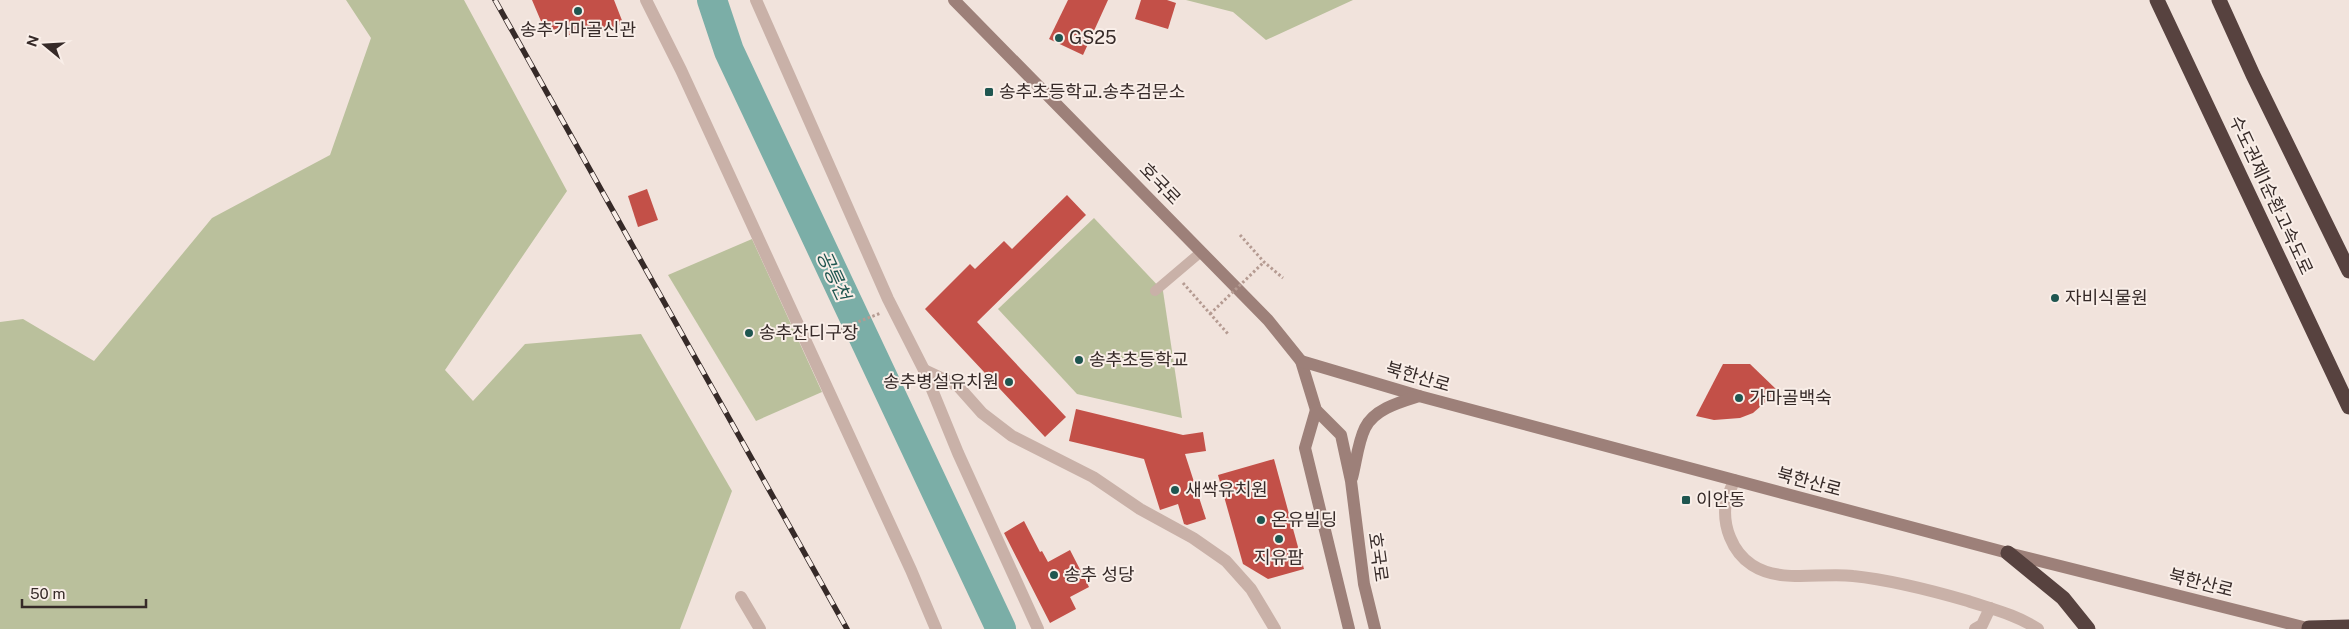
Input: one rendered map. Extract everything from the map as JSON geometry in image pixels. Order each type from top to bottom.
[{"type":"highway","name":"수도권제1순환고속도로","points":[[2219,0],[2253,75],[2349,271]]},
{"type":"highway","name":"수도권제1순환고속도로","points":[[2158,2],[2349,407]]},
{"type":"highway","points":[[2008,553],[2063,598],[2088,629]]},
{"type":"highway","points":[[2310,629],[2349,627]]},
{"type":"street","points":[[646,0],[681,70],[911,570],[936,629]]},
{"type":"street","points":[[756,0],[888,299],[924,370],[961,461],[1038,629]]},
{"type":"street","name":"호국로","points":[[954,0],[1268,320],[1300,361],[1316,410],[1341,435],[1351,481],[1364,584],[1375,629]]},
{"type":"street","name":"북한산로","points":[[1300,361],[1419,396],[2008,553],[2310,629]]},
{"type":"street","points":[[924,370],[958,386],[982,413],[1012,436],[1093,477],[1140,509],[1193,538],[1226,561],[1251,589],[1275,629]]},
{"type":"street","points":[[1351,481],[1365,428],[1378,414],[1394,404],[1419,396]]},
{"type":"street","points":[[1316,410],[1305,448],[1349,629]]},
{"type":"street","points":[[1734,480],[1726,501],[1728,533],[1739,552],[1751,564],[1768,573],[1852,576],[1924,588],[1990,608],[2026,621],[2038,629]]},
{"type":"street","points":[[741,597],[760,629]]},
{"type":"street","points":[[1975,629],[1982,624],[1990,608]]},
{"type":"lane","points":[[1155,292],[1201,252]]},
{"type":"path","points":[[1240,235],[1264,262],[1283,278]]},
{"type":"path","points":[[1210,314],[1264,262]]},
{"type":"path","points":[[1182,283],[1228,334]]},
{"type":"path","points":[[822,338],[885,311]]},
{"type":"green space","points":[[346,0],[464,0],[567,191],[445,370],[473,401],[525,344],[641,334],[732,491],[680,629],[0,629],[0,322],[23,319],[94,361],[212,218],[330,155],[371,38]]},
{"type":"green space","points":[[1186,0],[1353,0],[1266,40],[1233,12]]},
{"type":"green space","points":[[1094,218],[1163,291],[1182,418],[1077,394],[998,309]]},
{"type":"green space","name":"송추잔디구장","points":[[752,239],[822,392],[756,421],[668,275]]},
{"type":"building","name":"송추가마골신관","points":[[532,0],[614,0],[623,23],[603,32],[599,23],[567,36],[563,26],[546,33]]},
{"type":"building","points":[[1068,0],[1108,0],[1083,55],[1049,39]]},
{"type":"building","points":[[1141,0],[1167,0],[1176,3],[1168,29],[1135,19]]},
{"type":"building","points":[[647,189],[658,220],[638,227],[628,196]]},
{"type":"building","points":[[1067,195],[1086,215],[977,322],[1066,417],[1045,437],[925,309],[970,264],[975,269],[1004,241],[1012,249]]},
{"type":"building","name":"가마골백숙","points":[[1723,364],[1750,364],[1778,391],[1753,413],[1740,418],[1714,420],[1696,416]]},
{"type":"building","points":[[1076,409],[1183,435],[1203,432],[1206,451],[1185,454],[1206,519],[1187,525],[1184,524],[1178,504],[1160,510],[1144,459],[1069,441]]},
{"type":"building","name":"온유빌딩","points":[[1274,459],[1304,569],[1268,579],[1243,564],[1218,475]]},
{"type":"building","name":"송추 성당","points":[[1024,521],[1040,552],[1042,551],[1048,562],[1070,550],[1089,587],[1070,597],[1076,609],[1050,623],[1004,533]]},
{"type":"waterway","name":"공릉천","points":[[712,0],[729,51],[1001,629]]},
{"type":"railway","points":[[495,0],[847,629]]},
{"type":"place","name":"송추가마골신관","points":[[578,11]]},
{"type":"place","name":"GS25","points":[[1059,38]]},
{"type":"place","name":"송추초등학교.송추검문소","points":[[989,92]]},
{"type":"place","name":"자비식물원","points":[[2055,298]]},
{"type":"place","name":"송추잔디구장","points":[[749,333]]},
{"type":"place","name":"송추초등학교","points":[[1079,360]]},
{"type":"place","name":"송추병설유치원","points":[[1009,382]]},
{"type":"place","name":"가마골백숙","points":[[1739,398]]},
{"type":"place","name":"새싹유치원","points":[[1175,490]]},
{"type":"place","name":"이안동","points":[[1686,500]]},
{"type":"place","name":"온유빌딩","points":[[1261,520]]},
{"type":"place","name":"지유팜","points":[[1279,539]]},
{"type":"place","name":"송추 성당","points":[[1054,575]]}]
